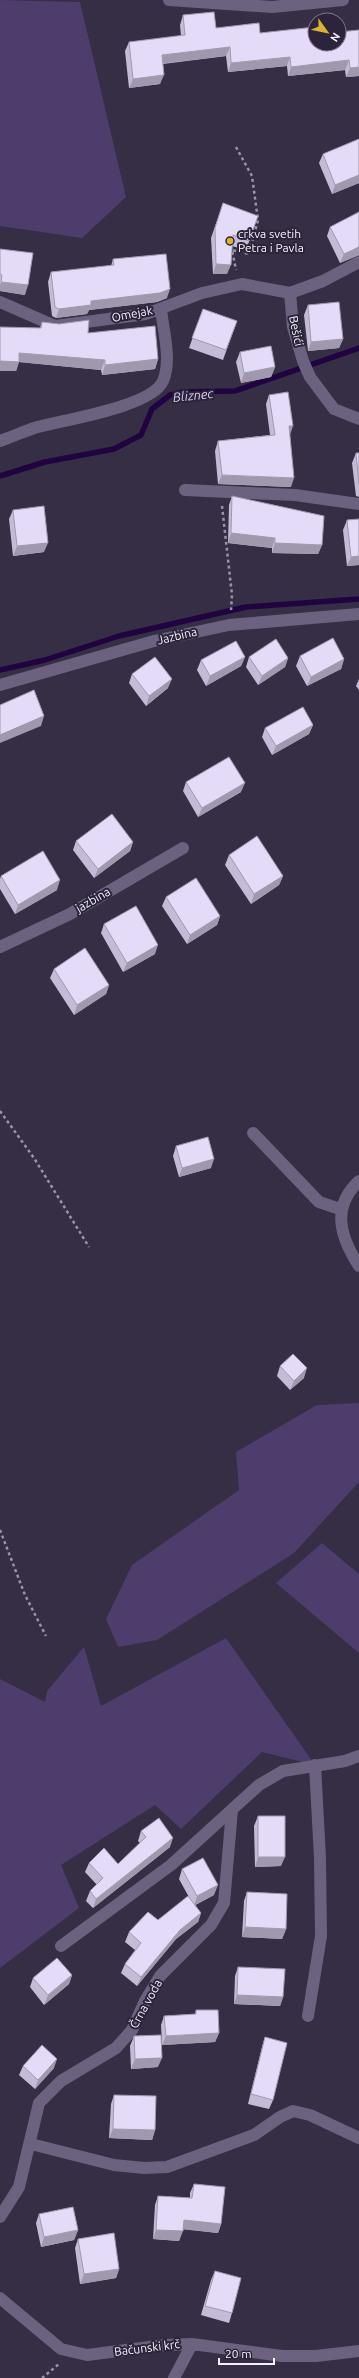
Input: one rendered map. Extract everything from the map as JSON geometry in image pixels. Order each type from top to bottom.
[{"type":"street","points":[[170,0],[272,7],[343,0]]},
{"type":"street","points":[[290,293],[323,281],[359,262]]},
{"type":"street","name":"Omejak","points":[[0,302],[55,326],[146,314],[202,293],[239,285],[290,293]]},
{"type":"street","name":"Bešići","points":[[290,293],[293,327],[303,361],[310,377],[334,409],[359,419]]},
{"type":"street","points":[[0,442],[34,428],[132,403],[157,390],[164,380],[166,362],[161,309]]},
{"type":"street","points":[[185,490],[295,496],[359,504]]},
{"type":"street","name":"Jazbina","points":[[0,685],[154,641],[229,625],[359,614]]},
{"type":"street","name":"jazbina","points":[[0,947],[70,914],[183,848]]},
{"type":"street","points":[[253,1133],[319,1202],[340,1209]]},
{"type":"street","points":[[359,1181],[350,1190],[340,1209],[342,1232],[359,1266]]},
{"type":"street","points":[[61,1946],[171,1865],[259,1785],[283,1771],[345,1761],[359,1756]]},
{"type":"street","points":[[308,2016],[322,1936],[316,1765]]},
{"type":"street","name":"Črna voda","points":[[0,2216],[19,2187],[39,2103],[61,2081],[116,2048],[132,2030],[145,2001],[160,1976],[211,1925],[224,1903],[232,1810]]},
{"type":"street","points":[[30,2144],[114,2165],[144,2168],[166,2166],[254,2136],[293,2111],[310,2115],[359,2138]]},
{"type":"street","name":"Bačunski krč","points":[[0,2298],[61,2349],[87,2355],[166,2345],[192,2344],[282,2356],[316,2356],[359,2351]]},
{"type":"street","points":[[174,2378],[192,2344]]},
{"type":"path","points":[[236,147],[252,176],[258,220],[249,254],[232,250],[239,285]]},
{"type":"path","points":[[220,492],[233,603]]},
{"type":"path","points":[[0,1111],[34,1158],[89,1246]]},
{"type":"path","points":[[0,1530],[25,1596],[46,1636]]},
{"type":"shaded area","points":[[0,0],[80,2],[126,197],[82,238],[0,226]]},
{"type":"shaded area","points":[[359,1403],[359,1482],[294,1553],[157,1640],[118,1647],[106,1619],[132,1565],[239,1490],[236,1452],[317,1405]]},
{"type":"shaded area","points":[[322,1543],[359,1574],[359,1653],[276,1583]]},
{"type":"shaded area","points":[[226,1638],[315,1765],[262,1752],[181,1829],[155,1805],[61,1865],[79,1908],[0,1968],[0,1679],[45,1702],[47,1691],[84,1647],[101,1706]]},
{"type":"building","points":[[214,12],[216,28],[259,23],[260,33],[307,28],[307,52],[347,52],[347,31],[359,30],[359,67],[350,68],[349,60],[291,67],[290,57],[231,63],[230,47],[162,55],[164,75],[133,79],[129,42],[185,35],[183,15]]},
{"type":"building","points":[[359,139],[359,175],[335,185],[323,154]]},
{"type":"building","name":"crkva svetih Petra i Pavla","points":[[223,203],[258,216],[249,241],[233,235],[231,265],[216,264],[215,228]]},
{"type":"building","points":[[359,212],[359,247],[344,254],[330,227]]},
{"type":"building","points":[[0,249],[33,253],[28,285],[1,282],[2,275],[0,274]]},
{"type":"building","points":[[166,254],[170,289],[160,293],[91,301],[91,305],[59,309],[55,307],[51,272],[114,265],[113,259]]},
{"type":"building","points":[[339,302],[343,339],[311,342],[308,305]]},
{"type":"building","points":[[203,309],[237,321],[226,350],[192,338]]},
{"type":"building","points":[[89,320],[88,333],[155,326],[158,359],[105,365],[105,360],[19,353],[19,362],[0,361],[0,327],[41,328],[42,322],[59,324]]},
{"type":"building","points":[[271,346],[275,367],[244,373],[240,352]]},
{"type":"building","points":[[288,392],[293,426],[289,426],[294,478],[222,475],[218,441],[275,435],[269,395]]},
{"type":"building","points":[[356,453],[359,453],[359,484]]},
{"type":"building","points":[[232,496],[324,516],[322,545],[275,543],[275,538],[231,533]]},
{"type":"building","points":[[44,506],[48,543],[17,546],[13,510]]},
{"type":"building","points":[[359,519],[359,556],[351,557],[347,520]]},
{"type":"building","points":[[333,638],[344,659],[311,677],[300,656]]},
{"type":"building","points":[[276,639],[288,658],[262,676],[249,657]]},
{"type":"building","points":[[236,641],[245,657],[210,676],[201,660]]},
{"type":"building","points":[[155,657],[172,679],[149,696],[132,674]]},
{"type":"building","points":[[34,690],[44,716],[0,735],[0,705]]},
{"type":"building","points":[[303,707],[313,725],[276,746],[265,728]]},
{"type":"building","points":[[229,757],[245,783],[202,808],[186,782]]},
{"type":"building","points":[[112,814],[133,842],[98,869],[76,841]]},
{"type":"building","points":[[257,836],[283,876],[254,894],[229,855]]},
{"type":"building","points":[[43,851],[60,880],[18,905],[1,876]]},
{"type":"building","points":[[196,878],[220,916],[190,935],[166,897]]},
{"type":"building","points":[[136,906],[158,945],[127,963],[104,924]]},
{"type":"building","points":[[85,948],[109,985],[77,1005],[54,969]]},
{"type":"building","points":[[208,1137],[214,1159],[182,1168],[176,1146]]},
{"type":"building","points":[[293,1354],[307,1368],[294,1381],[280,1366]]},
{"type":"building","points":[[258,1816],[285,1816],[285,1857],[258,1857]]},
{"type":"building","points":[[159,1818],[173,1838],[96,1899],[90,1891],[103,1878],[89,1863],[104,1848],[118,1864],[146,1837],[141,1831]]},
{"type":"building","points":[[203,1858],[218,1885],[197,1896],[182,1869]]},
{"type":"building","points":[[247,1892],[287,1894],[286,1929],[245,1927]]},
{"type":"building","points":[[188,1896],[201,1913],[180,1930],[141,1977],[125,1964],[141,1943],[129,1932],[148,1912],[158,1920]]},
{"type":"building","points":[[57,1958],[72,1975],[48,1995],[33,1978]]},
{"type":"building","points":[[238,1967],[285,1969],[283,1997],[237,1995]]},
{"type":"building","points":[[196,2010],[218,2010],[219,2033],[166,2036],[164,2016],[196,2014]]},
{"type":"building","points":[[161,2035],[162,2058],[135,2059],[134,2036]]},
{"type":"building","points":[[265,2037],[287,2043],[273,2100],[251,2094]]},
{"type":"building","points":[[42,2045],[57,2059],[38,2080],[23,2066]]},
{"type":"building","points":[[114,2095],[156,2096],[155,2130],[113,2129]]},
{"type":"building","points":[[194,2184],[225,2187],[221,2224],[184,2220],[183,2231],[156,2230],[158,2196],[192,2198]]},
{"type":"building","points":[[73,2207],[78,2230],[44,2237],[39,2214]]},
{"type":"building","points":[[114,2233],[119,2269],[84,2274],[78,2239]]},
{"type":"building","points":[[215,2271],[241,2278],[232,2313],[205,2306]]},
{"type":"waterway","name":"Bliznec","points":[[0,476],[45,462],[114,449],[141,435],[152,409],[170,395],[183,392],[235,391],[359,348]]},
{"type":"waterway","points":[[0,670],[45,660],[119,636],[246,607],[359,599]]},
{"type":"place","name":"crkva svetih Petra i Pavla","points":[[230,241]]}]
